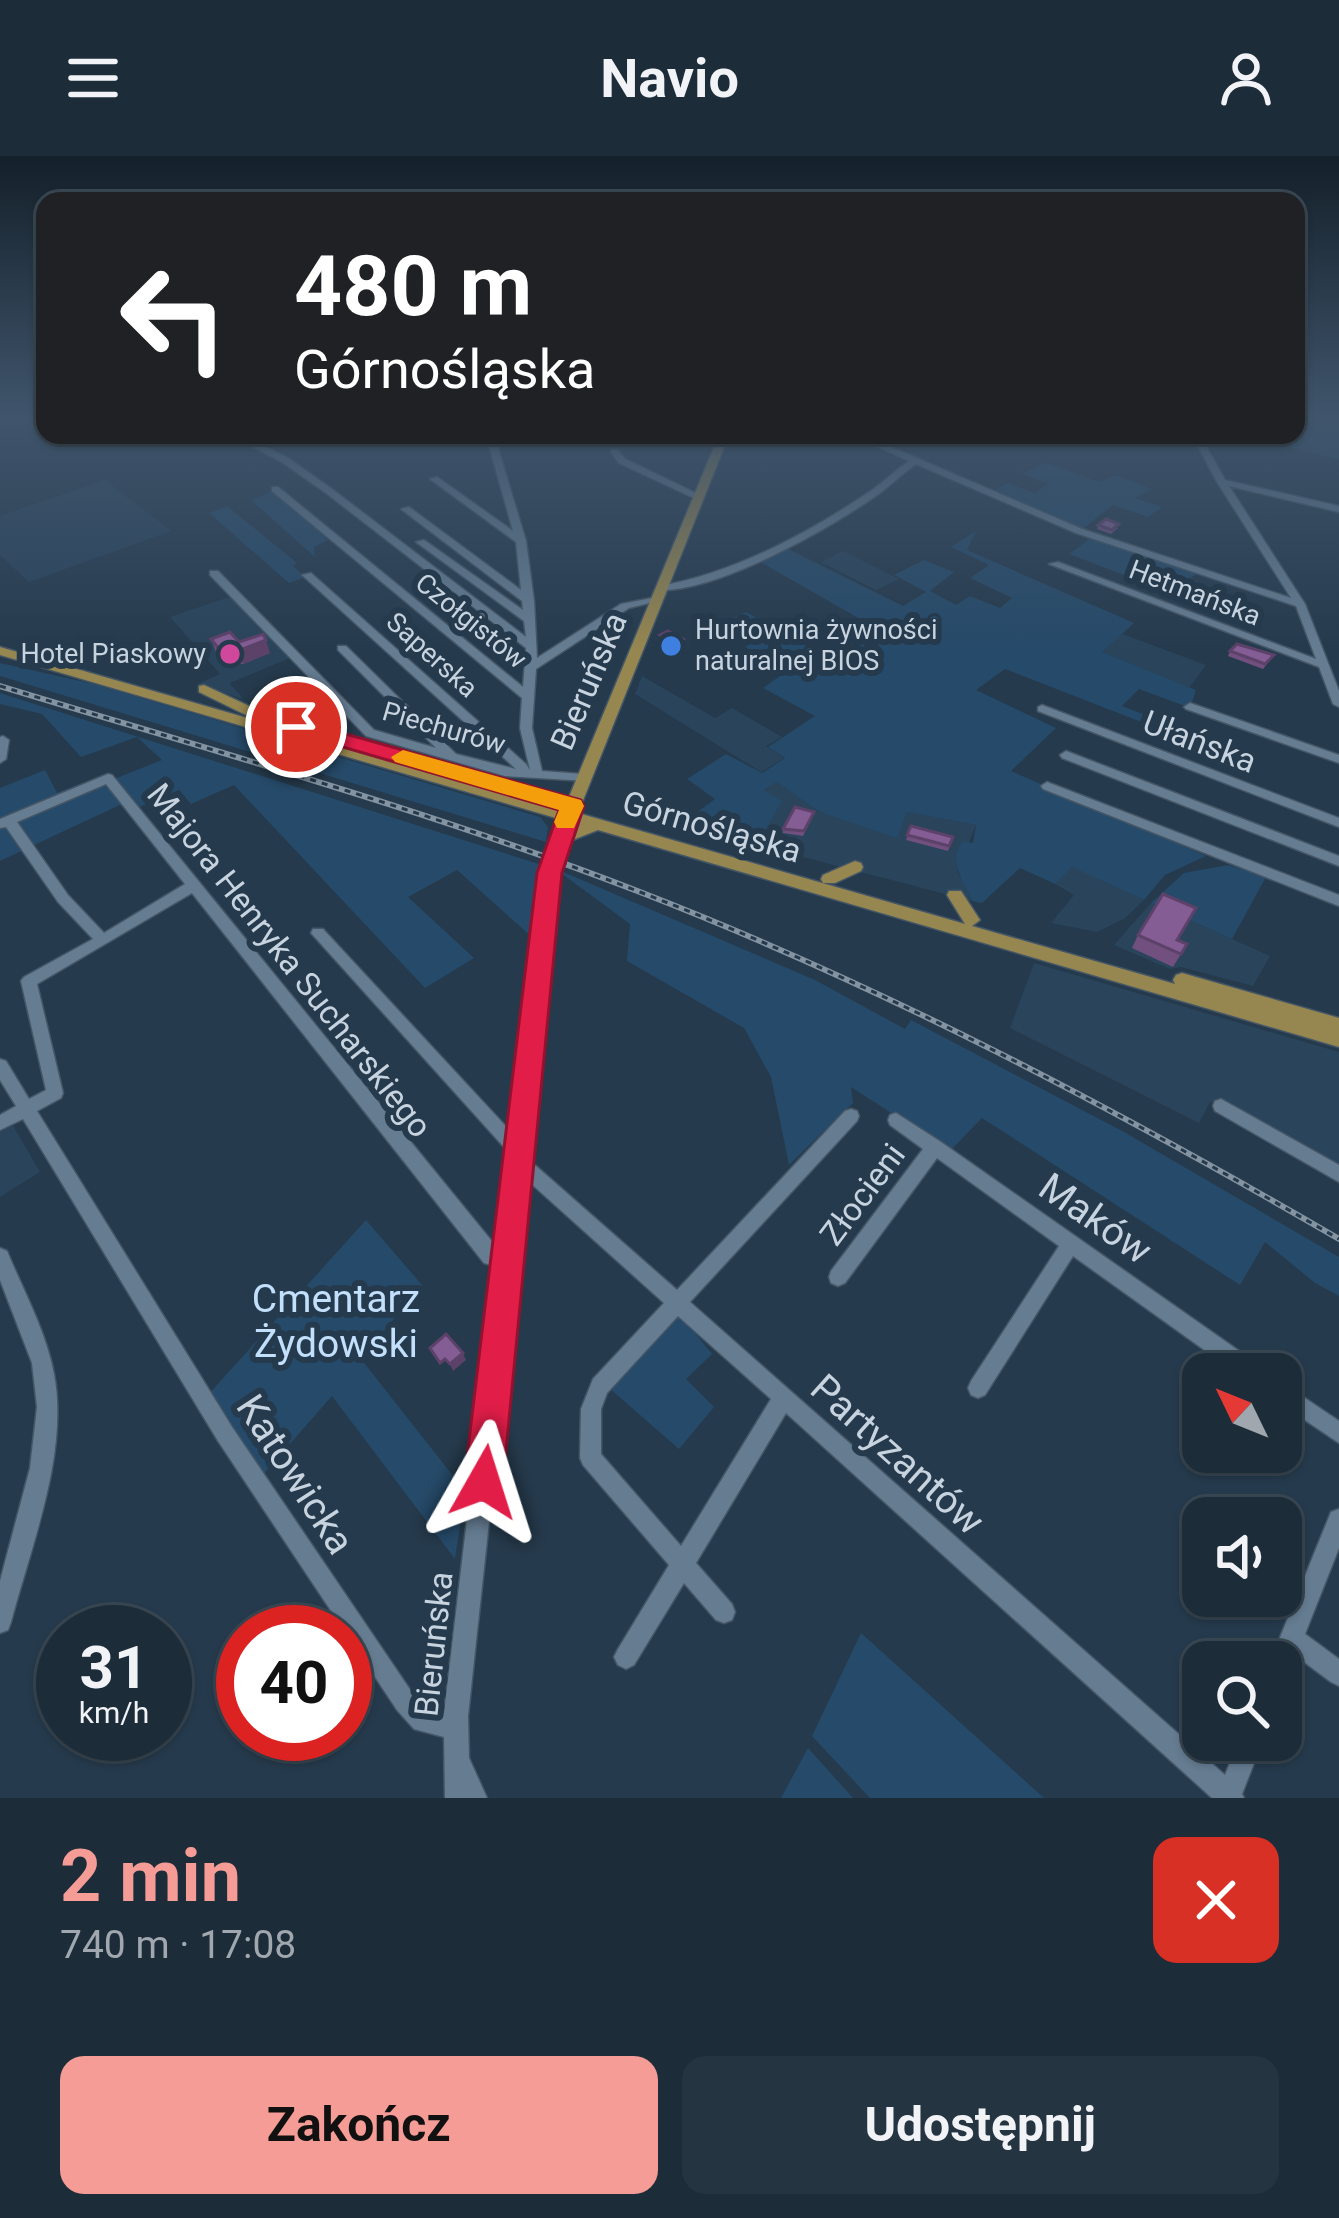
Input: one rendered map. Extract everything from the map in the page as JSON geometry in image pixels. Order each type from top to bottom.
[{"type":"main road","name":"Bieruńska","points":[[571,811],[699,497]]},
{"type":"main road","name":"Górnośląska","points":[[0,642],[546,798],[598,824],[1339,1039]]},
{"type":"main road","name":"Górnośląska","points":[[0,652],[829,879],[1339,1025]]},
{"type":"main road","points":[[204,688],[257,716]]},
{"type":"main road","points":[[546,798],[582,782]]},
{"type":"main road","points":[[559,839],[598,824]]},
{"type":"main road","points":[[829,879],[855,867]]},
{"type":"main road","points":[[955,895],[970,920]]},
{"type":"street","name":"Czołgistów","points":[[284,497],[527,696]]},
{"type":"street","points":[[333,497],[532,647]]},
{"type":"street","points":[[459,497],[521,541]]},
{"type":"street","points":[[508,497],[521,541],[529,601],[532,647],[526,728],[537,774]]},
{"type":"street","points":[[531,667],[625,606],[770,551],[867,497]]},
{"type":"street","points":[[1001,497],[1098,538],[1300,604]]},
{"type":"street","points":[[1231,497],[1300,604],[1339,704]]},
{"type":"street","points":[[1285,497],[1339,509]]},
{"type":"street","points":[[406,509],[529,601]]},
{"type":"street","points":[[421,542],[530,620]]},
{"type":"street","name":"Hetmańska","points":[[1054,564],[1320,664]]},
{"type":"street","name":"Piechurów","points":[[214,573],[361,727],[382,739],[455,760],[582,782]]},
{"type":"street","name":"Saperska","points":[[307,574],[522,767],[522,773]]},
{"type":"street","points":[[342,648],[455,760]]},
{"type":"street","points":[[1190,707],[1339,759]]},
{"type":"street","name":"Ułańska","points":[[1042,710],[1339,824]]},
{"type":"street","points":[[0,759],[4,740]]},
{"type":"street","points":[[1066,754],[1339,861]]},
{"type":"street","name":"Majora Henryka Sucharskiego","points":[[4,822],[108,778],[418,1171],[491,1257],[507,1260]]},
{"type":"street","points":[[1047,786],[1339,901]]},
{"type":"street","name":"Bieruńska","points":[[458,1798],[456,1737],[550,873],[571,811]]},
{"type":"street","points":[[4,822],[32,848],[70,912],[103,940]]},
{"type":"street","points":[[0,1123],[55,1093],[29,981],[192,887]]},
{"type":"street","points":[[318,933],[509,1141],[520,1142]]},
{"type":"street","name":"Katowicka","points":[[0,1066],[225,1434],[405,1702],[423,1720],[456,1737]]},
{"type":"street","points":[[1221,1106],[1339,1174]]},
{"type":"street","points":[[724,1612],[597,1469],[587,1448],[591,1409],[600,1386],[675,1301],[851,1116]]},
{"type":"street","name":"Maków","points":[[896,1120],[1226,1353]]},
{"type":"street","name":"Złocieni","points":[[838,1277],[935,1148]]},
{"type":"street","name":"Partyzantów","points":[[518,1172],[530,1172],[1229,1797]]},
{"type":"street","points":[[978,1388],[1070,1244]]},
{"type":"street","points":[[0,1257],[9,1312],[44,1372],[46,1438],[0,1622]]},
{"type":"street","points":[[626,1657],[783,1398]]},
{"type":"street","points":[[1302,1407],[1339,1433]]},
{"type":"street","points":[[1291,1641],[1339,1520]]},
{"type":"street","points":[[1292,1638],[1339,1674]]},
{"type":"street","name":"Bieruńska","points":[[456,1737],[474,1798]]},
{"type":"street","points":[[1229,1797],[1243,1761]]},
{"type":"shaded area","points":[[57,497],[127,497],[171,531],[29,582],[0,555],[0,516]]},
{"type":"shaded area","points":[[843,551],[899,579],[876,590],[821,562]]},
{"type":"shaded area","points":[[232,596],[290,658],[230,683],[243,699],[198,684],[220,674],[170,617]]},
{"type":"shaded area","points":[[1120,633],[1206,665],[1189,688],[1101,652]]},
{"type":"shaded area","points":[[642,676],[715,718],[732,708],[782,737],[766,746],[784,758],[761,772],[635,694]]},
{"type":"shaded area","points":[[778,781],[820,812],[897,837],[906,811],[976,825],[957,871],[972,901],[803,857],[765,831],[763,791]]},
{"type":"shaded area","points":[[1071,866],[1144,900],[1125,918],[1097,932],[1051,923],[1074,895],[1055,884]]},
{"type":"shaded area","points":[[1151,903],[1270,956],[1253,986],[1181,967],[1170,969],[1114,945]]},
{"type":"shaded area","points":[[1034,963],[1339,1052],[1339,1176],[1210,1102],[1199,1123],[1010,1028]]},
{"type":"shaded area","points":[[11,1122],[40,1172],[0,1197],[0,1129]]},
{"type":"green space","points":[[282,497],[328,540],[314,547],[315,557],[251,500]]},
{"type":"green space","points":[[1006,497],[1138,497],[1162,507],[1148,517],[1113,505],[1081,530]]},
{"type":"green space","points":[[227,506],[297,563],[293,566],[305,577],[289,583],[209,513]]},
{"type":"green space","points":[[976,531],[967,550],[1134,623],[1102,652],[1196,690],[1190,708],[1139,689],[1122,706],[1255,757],[1249,764],[1005,669],[976,690],[1056,728],[1011,771],[1206,856],[1165,875],[1144,900],[1072,867],[1055,884],[1020,868],[982,903],[972,901],[956,855],[963,841],[973,843],[976,825],[907,812],[897,838],[820,812],[777,782],[764,790],[782,801],[765,831],[803,857],[719,828],[696,813],[715,799],[687,779],[726,754],[762,773],[785,758],[768,747],[815,716],[763,688],[787,671],[745,647],[763,636],[729,620],[746,612],[835,662],[855,650],[832,639],[867,623],[755,559],[784,547],[903,606],[926,592],[894,575],[924,560],[954,572],[930,591],[956,605],[970,596],[1000,608],[1012,598],[970,578],[989,565],[951,547]]},
{"type":"green space","points":[[1091,538],[1197,574],[1166,591],[1069,554]]},
{"type":"green space","points":[[0,663],[94,684],[540,817],[548,827],[546,842],[0,676]]},
{"type":"green space","points":[[0,693],[542,865],[534,939],[457,870],[408,897],[474,958],[425,988],[234,785],[191,804],[179,790],[137,808],[114,779],[162,760],[137,737],[81,757],[42,714],[0,704]]},
{"type":"green space","points":[[45,770],[57,793],[77,785],[0,822],[0,788]]},
{"type":"green space","points":[[104,780],[122,804],[0,861],[0,825]]},
{"type":"green space","points":[[1228,865],[1266,877],[1232,939],[1151,903],[1184,873]]},
{"type":"green space","points":[[554,868],[815,980],[905,1029],[911,1020],[1124,1132],[1339,1257],[1339,1296],[1315,1283],[1265,1242],[1240,1285],[982,1118],[950,1151],[851,1087],[853,1103],[789,1165],[771,1077],[744,1028],[627,961],[630,924]]},
{"type":"green space","name":"Cmentarz Żydowski","points":[[366,1220],[422,1285],[361,1359],[465,1491],[455,1559],[332,1396],[260,1478],[207,1396]]},
{"type":"green space","points":[[678,1312],[712,1354],[686,1379],[714,1407],[679,1449],[608,1387]]},
{"type":"green space","points":[[861,1633],[1044,1798],[870,1798],[812,1736]]},
{"type":"green space","points":[[808,1748],[853,1798],[781,1798]]},
{"type":"building","points":[[1106,519],[1119,524],[1112,530],[1098,525]]},
{"type":"building","points":[[668,631],[683,639],[675,643],[660,635]]},
{"type":"building","points":[[230,632],[239,642],[263,634],[266,640],[238,651],[219,649],[211,639]]},
{"type":"building","points":[[1237,644],[1274,655],[1265,664],[1230,651]]},
{"type":"building","points":[[795,807],[814,812],[804,831],[783,829]]},
{"type":"building","points":[[911,826],[953,837],[949,846],[907,835]]},
{"type":"building","points":[[1163,894],[1196,908],[1177,940],[1187,944],[1181,954],[1138,935]]},
{"type":"building","points":[[446,1334],[463,1353],[450,1364],[445,1359],[440,1363],[430,1348]]},
{"type":"railway","points":[[0,686],[482,835],[731,929],[996,1052],[1339,1239]]},
{"type":"slow traffic","points":[[403,757],[572,806],[566,822]]},
{"type":"place","name":"Hurtownia żywności naturalnej BIOS","points":[[671,646]]},
{"type":"place","name":"Hotel Piaskowy","points":[[230,654]]},
{"type":"route","points":[[296,727],[572,806],[550,873],[484,1482]]}]
